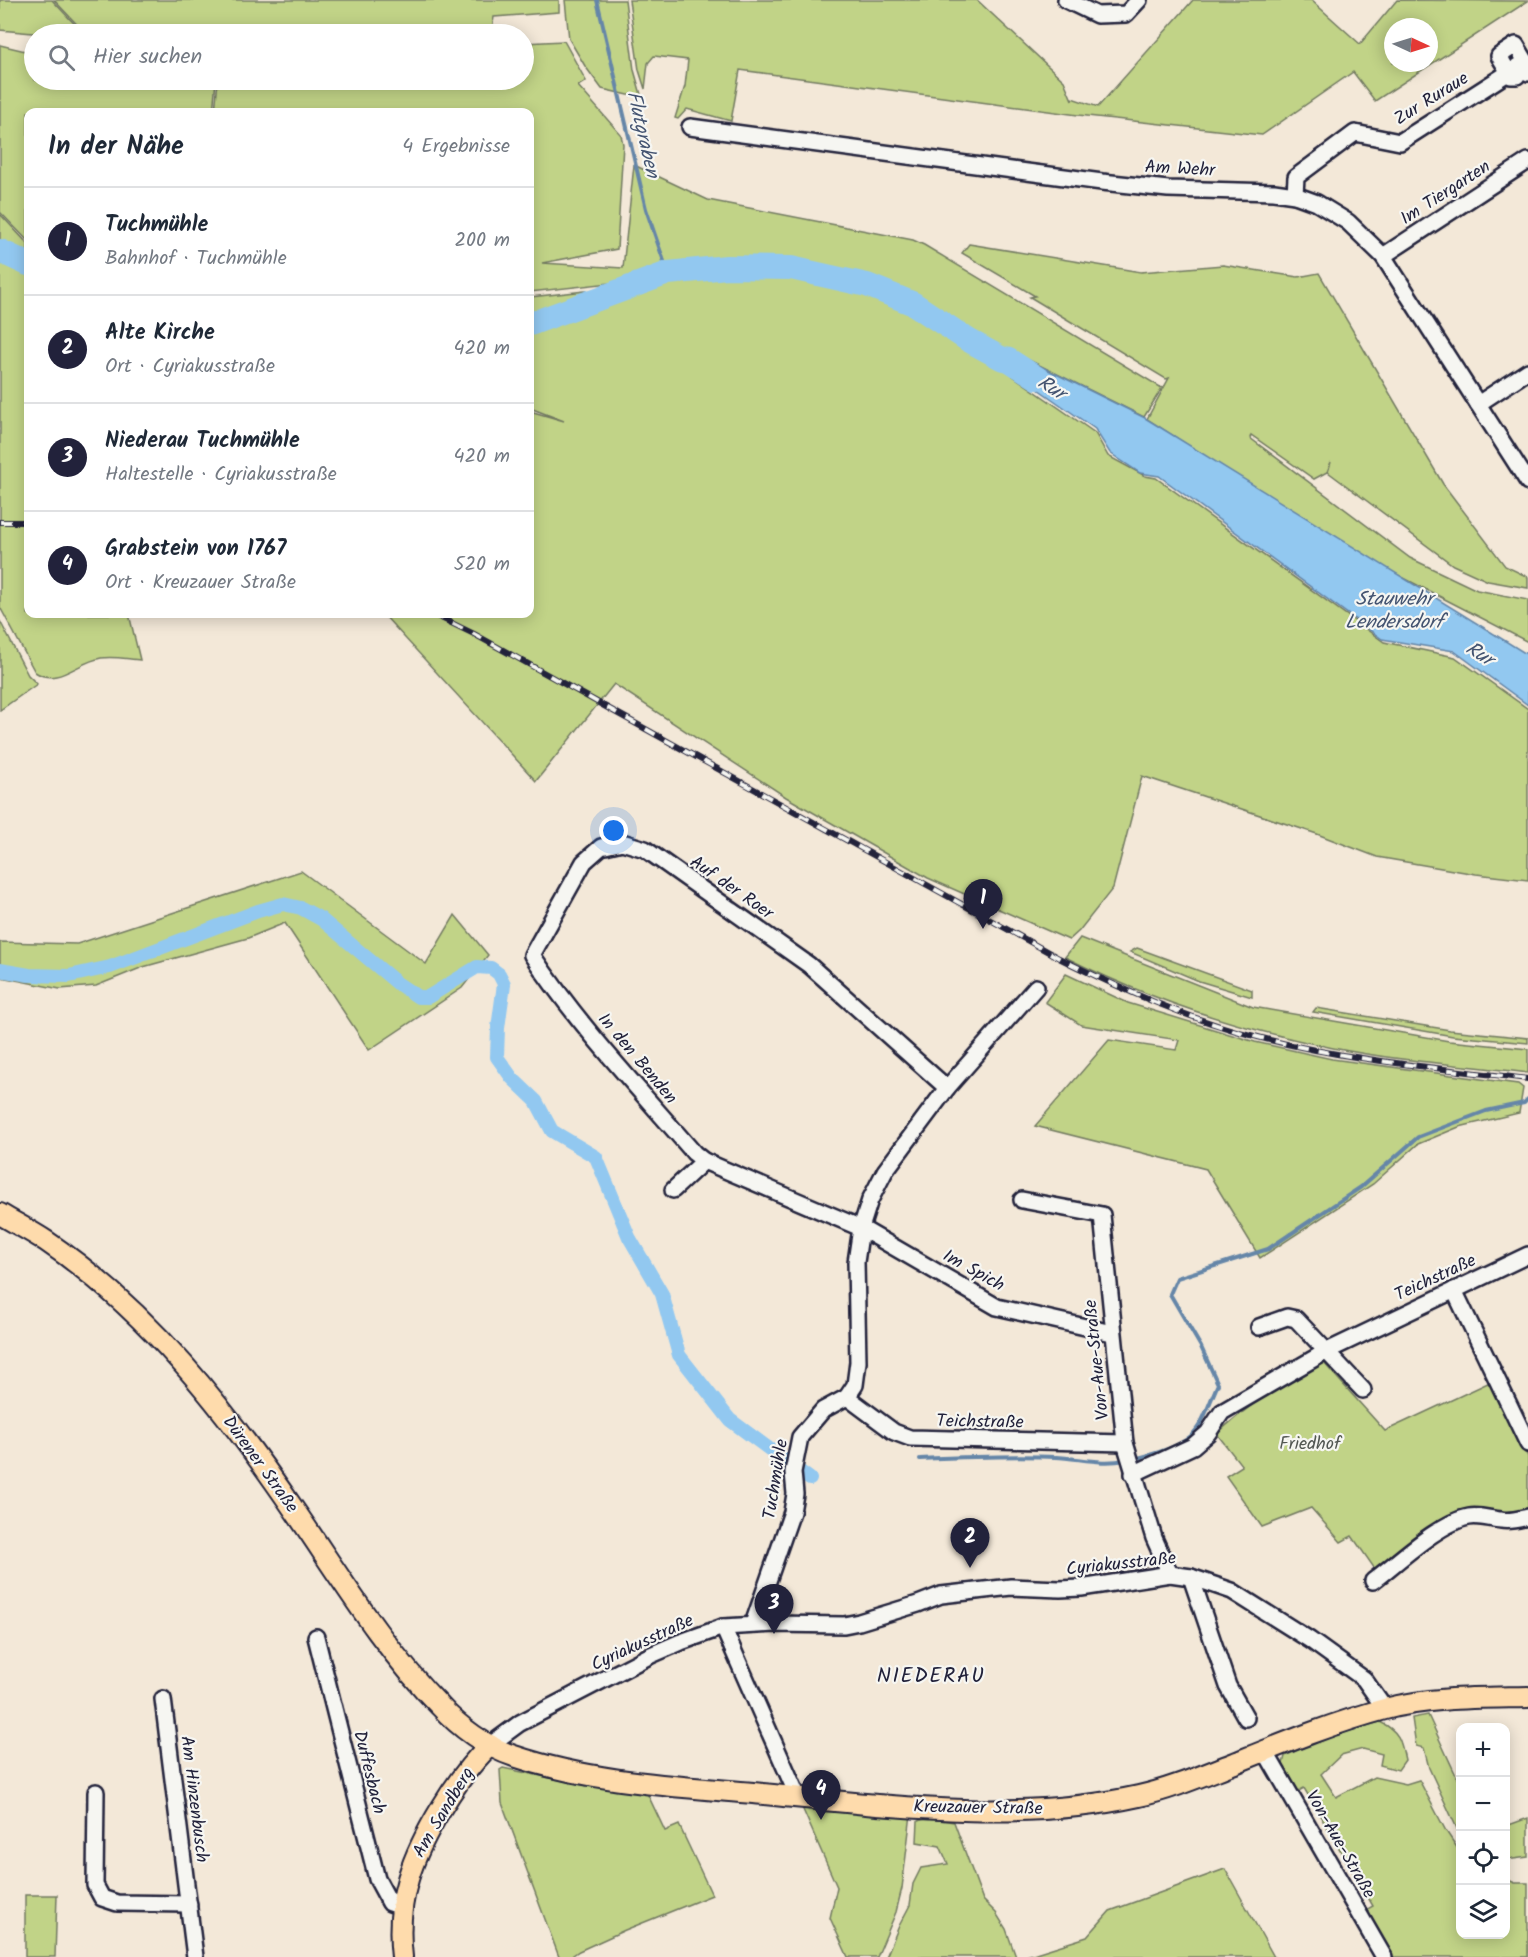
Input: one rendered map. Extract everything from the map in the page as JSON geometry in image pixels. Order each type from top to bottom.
[{"type":"main road","name":"Dürener Straße","points":[[0,1214],[70,1258],[164,1342],[231,1421],[371,1622],[415,1680],[457,1722],[490,1745]]},
{"type":"main road","name":"Kreuzauer Straße","points":[[490,1745],[510,1755],[590,1776],[634,1782],[916,1807],[1001,1811],[1062,1808],[1136,1797],[1172,1787],[1264,1751],[1385,1709],[1447,1700],[1528,1697]]},
{"type":"main road","name":"Am Sandberg","points":[[402,1957],[400,1934],[402,1906],[409,1875],[423,1838],[470,1765],[490,1745]]},
{"type":"street","points":[[1066,0],[1097,15],[1126,14],[1139,0]]},
{"type":"street","points":[[1528,65],[1516,45],[1499,56],[1511,76],[1528,78]]},
{"type":"street","points":[[1509,72],[1522,64],[1528,73]]},
{"type":"street","name":"Zur Ruraue","points":[[1295,195],[1296,177],[1355,133],[1400,142],[1509,72]]},
{"type":"street","name":"Am Wehr","points":[[690,127],[1102,182],[1167,189],[1254,190],[1295,195],[1324,207],[1348,222],[1383,256],[1528,482]]},
{"type":"street","name":"Im Tiergarten","points":[[1383,256],[1528,161]]},
{"type":"street","points":[[1478,404],[1528,371]]},
{"type":"street","name":"Auf der Roer","points":[[546,976],[532,955],[584,862],[601,847],[622,842],[645,849],[809,965],[947,1088]]},
{"type":"street","name":"In den Benden","points":[[546,976],[694,1153],[704,1161],[861,1228]]},
{"type":"street","points":[[847,1397],[855,1385],[858,1362],[856,1262],[861,1228],[870,1200],[885,1171],[947,1088],[1036,987]]},
{"type":"street","points":[[673,1190],[704,1161]]},
{"type":"street","name":"Von-Aue-Straße","points":[[1022,1200],[1102,1215],[1112,1333],[1129,1459],[1154,1538],[1170,1574]]},
{"type":"street","name":"Im Spich","points":[[861,1228],[996,1307],[1112,1333]]},
{"type":"street","name":"Teichstraße","points":[[847,1397],[894,1432],[910,1438],[1129,1459],[1193,1446],[1208,1433],[1222,1412],[1327,1351],[1528,1255]]},
{"type":"street","points":[[1454,1290],[1528,1444]]},
{"type":"street","points":[[1259,1327],[1287,1317],[1296,1319],[1363,1390]]},
{"type":"street","name":"Tuchmühle","points":[[753,1624],[792,1512],[795,1494],[794,1465],[800,1437],[822,1410],[847,1397]]},
{"type":"street","points":[[1373,1581],[1436,1533],[1459,1519],[1488,1517],[1503,1521],[1528,1517]]},
{"type":"street","name":"Cyriakusstraße","points":[[490,1745],[520,1723],[651,1655],[723,1627],[753,1624],[844,1625],[941,1595],[1011,1587],[1080,1588],[1170,1574],[1191,1576],[1232,1591],[1310,1640],[1364,1679],[1385,1709]]},
{"type":"street","points":[[1191,1576],[1228,1686],[1246,1718]]},
{"type":"street","points":[[723,1627],[798,1797]]},
{"type":"street","name":"Duffesbach","points":[[316,1637],[377,1879],[390,1903],[402,1906]]},
{"type":"street","name":"Am Hinzenbusch","points":[[163,1700],[195,1957]]},
{"type":"street","name":"Von-Aue-Straße","points":[[1264,1751],[1384,1957]]},
{"type":"street","points":[[96,1792],[95,1885],[102,1898],[117,1903],[189,1904]]},
{"type":"green space","points":[[0,0],[52,0],[75,24],[24,24],[24,32],[0,30]]},
{"type":"green space","points":[[54,0],[559,0],[559,12],[494,17],[493,24],[77,24]]},
{"type":"green space","points":[[565,0],[625,0],[634,70],[642,98],[602,89],[569,39]]},
{"type":"green space","points":[[629,0],[977,0],[1064,81],[1072,100],[1072,98],[1098,107],[1193,0],[1311,0],[1360,44],[1397,0],[1528,1],[1438,60],[1438,18],[1384,18],[1384,72],[1419,72],[1375,101],[1353,72],[1262,135],[1078,115],[740,70],[731,121],[687,109],[678,119],[675,118],[685,86],[688,60],[654,56],[648,63],[645,89],[639,70]]},
{"type":"green space","points":[[564,41],[586,81],[578,86],[621,135],[623,144],[617,249],[542,263],[623,268],[634,165],[708,200],[913,240],[1162,388],[1144,417],[1025,358],[1000,355],[917,303],[870,281],[790,263],[534,292],[534,108],[215,108],[217,90],[534,90],[534,42]]},
{"type":"green space","points":[[0,45],[24,51],[24,90],[215,90],[213,108],[24,108],[24,237],[0,212]]},
{"type":"green space","points":[[0,214],[24,240],[24,618],[130,618],[140,660],[101,658],[60,675],[43,676],[35,672],[0,607]]},
{"type":"green space","points":[[969,244],[1141,272],[1223,265],[1298,277],[1319,273],[1443,484],[1505,566],[1528,577],[1528,588],[1488,581],[1453,565],[1328,472],[1331,462],[1327,472],[1314,479],[1251,435],[1250,438],[1410,558],[1477,590],[1528,600],[1528,642],[1363,557],[1147,419],[1169,378],[1166,379],[1030,297],[1035,296],[962,253]]},
{"type":"green space","points":[[790,269],[863,287],[914,307],[967,343],[1007,364],[1013,376],[1095,433],[1108,456],[1145,476],[1156,478],[1384,642],[1455,657],[1528,709],[1528,880],[1476,874],[1377,857],[1317,834],[1142,776],[1113,888],[1079,931],[1069,940],[928,878],[786,797],[614,684],[536,781],[387,618],[534,618],[534,412],[564,421],[534,410],[534,297]]},
{"type":"green space","points":[[0,621],[28,675],[37,684],[0,710]]},
{"type":"green space","points":[[301,871],[426,964],[455,915],[488,955],[462,988],[369,1050],[285,923],[248,938],[143,967],[96,986],[60,989],[0,977],[0,942],[77,944]]},
{"type":"green space","points":[[1080,938],[1253,1007],[1449,1041],[1528,1049],[1528,1073],[1406,1060],[1333,1048],[1230,1022],[1130,987],[1065,957]]},
{"type":"green space","points":[[1137,948],[1252,990],[1252,997],[1199,981],[1130,952]]},
{"type":"green space","points":[[1066,974],[1128,1003],[1255,1042],[1332,1059],[1518,1084],[1523,1088],[1519,1113],[1459,1127],[1418,1144],[1373,1184],[1260,1258],[1206,1169],[1035,1126],[1109,1040],[1176,1050],[1179,1040],[1081,1025],[1045,1002]]},
{"type":"green space","points":[[1316,1008],[1450,1030],[1528,1038],[1528,1043],[1453,1036],[1313,1012]]},
{"type":"green space","name":"Friedhof","points":[[1323,1362],[1385,1431],[1490,1382],[1528,1457],[1528,1511],[1504,1515],[1472,1508],[1456,1512],[1432,1527],[1377,1572],[1352,1536],[1341,1542],[1311,1508],[1262,1527],[1226,1476],[1242,1466],[1217,1434],[1254,1403]]},
{"type":"green space","points":[[1428,1715],[1456,1775],[1456,1826],[1429,1768],[1424,1748],[1416,1746],[1412,1718]]},
{"type":"green space","points":[[1380,1722],[1395,1733],[1405,1760],[1398,1770],[1380,1765],[1382,1754],[1363,1749],[1341,1755],[1321,1774],[1336,1797],[1374,1777],[1406,1784],[1419,1780],[1456,1846],[1456,1939],[1510,1939],[1510,1881],[1528,1883],[1528,1957],[1390,1957],[1364,1911],[1373,1906],[1304,1788],[1295,1793],[1282,1768],[1285,1756],[1322,1739]]},
{"type":"green space","points":[[503,1768],[588,1786],[647,1793],[665,1831],[679,1825],[712,1895],[625,1930],[570,1957],[559,1957],[502,1803],[500,1770]]},
{"type":"green space","points":[[801,1805],[911,1814],[902,1888],[896,1912],[877,1957],[848,1957],[830,1918],[837,1887]]},
{"type":"green space","points":[[928,1818],[954,1822],[983,1900],[996,1913],[1006,1929],[1016,1957],[886,1957],[910,1905],[913,1884],[921,1868],[948,1864],[940,1846],[917,1842],[918,1821]]},
{"type":"green space","points":[[1528,1818],[1528,1857],[1510,1859],[1510,1825]]},
{"type":"green space","points":[[1225,1869],[1274,1957],[1023,1957],[1087,1937],[1110,1911]]},
{"type":"green space","points":[[25,1895],[57,1895],[55,1957],[25,1957]]},
{"type":"water","name":"Stauwehr Lendersdorf","points":[[1026,359],[1145,418],[1528,655],[1528,705],[1454,651],[1382,639],[1159,476],[1140,473],[1110,453],[1095,429],[1015,373],[1008,362],[1009,360]]},
{"type":"waterway","name":"Flutgraben","points":[[597,0],[646,209],[668,273]]},
{"type":"waterway","name":"Rur","points":[[0,251],[24,262]]},
{"type":"waterway","name":"Rur","points":[[534,323],[668,273],[727,267],[791,268],[867,285],[914,304],[968,340],[1009,360],[1037,378]]},
{"type":"waterway","points":[[0,970],[29,975],[69,976],[110,967],[258,911],[283,904],[301,908],[321,919],[397,983],[418,997],[428,997],[477,967],[491,968],[499,974],[504,984],[497,1057],[512,1078],[536,1101],[552,1131],[596,1157],[629,1237],[662,1294],[679,1355],[730,1420],[810,1479]]},
{"type":"waterway","points":[[1133,1459],[1156,1453],[1191,1436],[1203,1418],[1218,1384],[1201,1347],[1170,1294],[1177,1278],[1268,1249],[1361,1187],[1418,1137],[1486,1111],[1524,1103],[1528,1099]]},
{"type":"waterway","points":[[920,1459],[1022,1456],[1099,1462],[1125,1460]]},
{"type":"railway","points":[[0,522],[24,522]]},
{"type":"railway","points":[[441,618],[1059,958],[1181,1013],[1232,1030],[1325,1052],[1528,1079]]},
{"type":"place","name":"Tuchmühle","points":[[983,929]]},
{"type":"place","name":"Alte Kirche","points":[[970,1568]]},
{"type":"place","name":"Niederau Tuchmühle","points":[[774,1634]]},
{"type":"place","name":"Grabstein von 1767","points":[[821,1820]]},
{"type":"district","name":"NIEDERAU","points":[[931,1675]]}]
